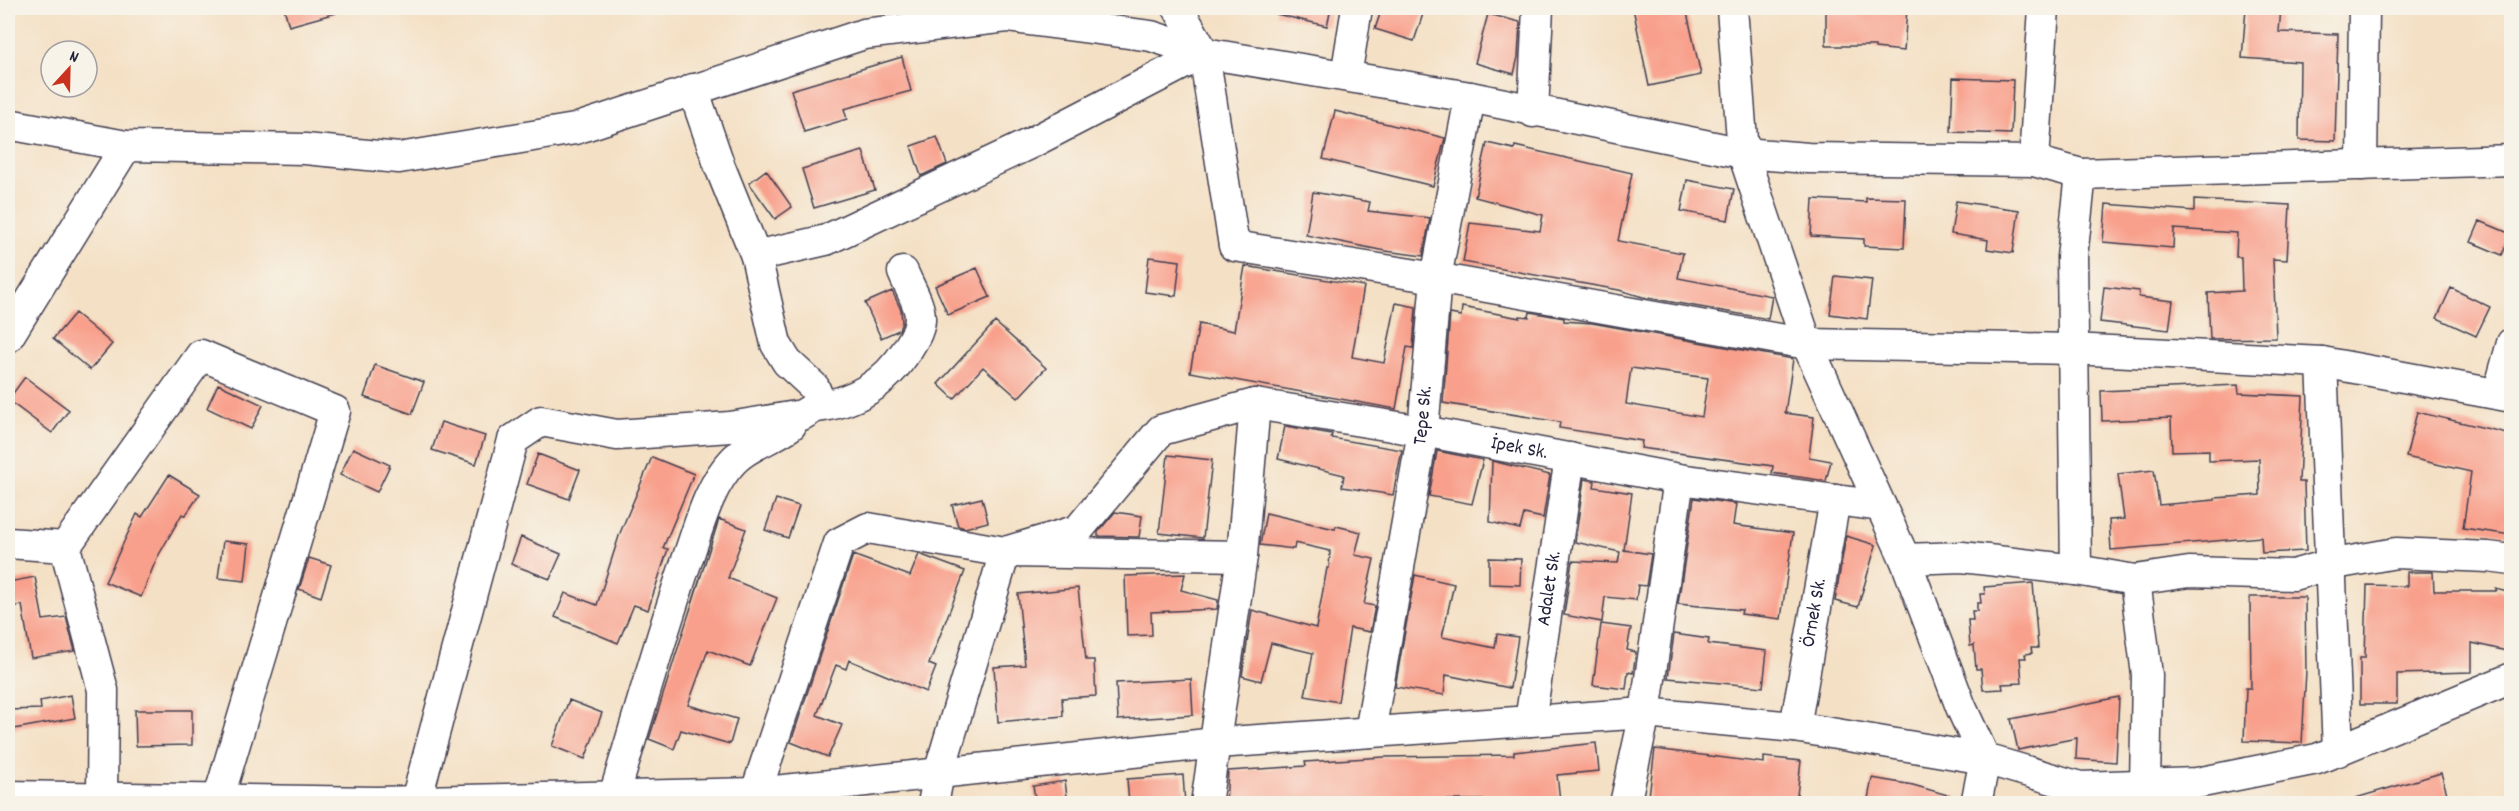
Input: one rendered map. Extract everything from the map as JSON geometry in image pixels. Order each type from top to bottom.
[{"type":"street","points":[[1178,8],[1204,53],[1234,246],[1436,278],[1807,344],[2072,349],[2322,362],[2505,395],[2511,343]]},
{"type":"street","points":[[1346,76],[1357,8]]},
{"type":"street","points":[[1533,112],[1538,8]]},
{"type":"street","points":[[1732,8],[1743,153],[1807,344],[1905,559],[1961,707],[1985,759],[1976,804]]},
{"type":"street","points":[[2034,161],[2044,8]]},
{"type":"street","points":[[2362,165],[2364,8]]},
{"type":"street","points":[[8,124],[126,146],[305,149],[399,158],[575,129],[864,34],[1007,17],[1151,36],[1204,53],[1470,97],[1533,112],[1743,153],[1808,158],[2034,161],[2081,174],[2266,166],[2511,160]]},
{"type":"street","points":[[756,256],[826,240],[1033,142],[1204,53]]},
{"type":"street","points":[[614,796],[669,612],[708,502],[718,481],[733,461],[751,447],[778,435],[809,411],[818,397],[814,387],[787,362],[776,344],[756,256],[720,167],[693,89]]},
{"type":"street","name":"Tepe Sk.","points":[[1370,732],[1423,431],[1436,278],[1470,97]]},
{"type":"street","points":[[8,337],[126,146]]},
{"type":"street","points":[[2076,570],[2072,257],[2081,174]]},
{"type":"street","points":[[416,801],[513,440],[541,421],[617,435],[730,427],[836,405],[863,394],[884,380],[902,358],[917,334],[920,316],[903,272]]},
{"type":"street","points":[[65,547],[201,355],[335,411],[218,800]]},
{"type":"street","points":[[2322,362],[2338,751]]},
{"type":"street","points":[[1206,804],[1242,556],[1255,404]]},
{"type":"street","name":"İpek Sk.","points":[[1005,552],[1078,530],[1161,430],[1255,404],[1423,431],[1679,479],[1881,506]]},
{"type":"street","name":"Adalet Sk.","points":[[1530,721],[1570,458]]},
{"type":"street","points":[[1625,804],[1645,713],[1679,479]]},
{"type":"street","name":"Örnek Sk.","points":[[1795,727],[1835,500]]},
{"type":"street","points":[[754,798],[839,543],[868,528],[1005,552],[1242,556]]},
{"type":"street","points":[[8,543],[65,547]]},
{"type":"street","points":[[65,547],[103,690],[102,798]]},
{"type":"street","points":[[933,804],[939,773],[1005,552]]},
{"type":"street","points":[[1905,559],[1962,557],[2076,570],[2134,580],[2188,572],[2293,575],[2329,565],[2396,553],[2511,560]]},
{"type":"street","points":[[2134,580],[2147,675],[2145,785]]},
{"type":"street","points":[[8,796],[37,800],[102,798],[377,803],[614,796],[754,798],[939,773],[1216,743],[1645,713],[1795,727],[1985,759],[2080,795],[2145,785],[2197,783],[2317,759],[2511,678]]},
{"type":"building","points":[[284,8],[335,8],[336,13],[289,26]]},
{"type":"building","points":[[1277,8],[1331,8],[1327,26],[1276,14]]},
{"type":"building","points":[[1382,8],[1425,8],[1414,41],[1375,29]]},
{"type":"building","points":[[1633,8],[1686,8],[1701,75],[1649,86]]},
{"type":"building","points":[[1826,8],[1907,8],[1904,51],[1875,48],[1875,46],[1826,46]]},
{"type":"building","points":[[2246,8],[2281,8],[2279,32],[2338,34],[2335,141],[2299,140],[2300,62],[2242,58]]},
{"type":"building","points":[[1488,14],[1520,22],[1518,57],[1514,74],[1475,63]]},
{"type":"building","points":[[902,57],[911,91],[844,109],[847,119],[804,132],[791,90]]},
{"type":"building","points":[[1953,78],[2013,80],[2011,134],[1951,132]]},
{"type":"building","points":[[1335,111],[1445,138],[1433,186],[1323,159]]},
{"type":"building","points":[[937,137],[947,164],[921,176],[911,146]]},
{"type":"building","points":[[1487,143],[1514,149],[1515,146],[1632,173],[1618,241],[1683,253],[1678,278],[1772,296],[1768,319],[1463,262],[1470,223],[1540,231],[1543,215],[1475,197]]},
{"type":"building","points":[[863,151],[875,190],[814,208],[802,169]]},
{"type":"building","points":[[766,170],[792,207],[775,219],[749,183]]},
{"type":"building","points":[[1687,180],[1734,189],[1728,220],[1681,211]]},
{"type":"building","points":[[1313,192],[1370,202],[1368,211],[1430,218],[1423,256],[1306,235]]},
{"type":"building","points":[[1866,198],[1906,199],[1904,248],[1864,246],[1864,239],[1811,236],[1813,199],[1866,202]]},
{"type":"building","points":[[2194,200],[2290,205],[2287,260],[2273,259],[2276,338],[2210,339],[2208,293],[2242,291],[2241,257],[2236,257],[2237,233],[2174,229],[2173,248],[2103,242],[2106,204],[2194,211]]},
{"type":"building","points":[[1956,201],[2019,210],[2013,253],[1987,249],[1988,240],[1951,234]]},
{"type":"building","points":[[2480,221],[2511,234],[2502,255],[2471,242]]},
{"type":"building","points":[[1149,257],[1180,261],[1176,296],[1145,292]]},
{"type":"building","points":[[1245,266],[1364,286],[1352,357],[1384,363],[1396,303],[1416,307],[1413,348],[1407,347],[1396,409],[1190,372],[1199,324],[1234,331]]},
{"type":"building","points":[[977,268],[990,297],[948,315],[935,286]]},
{"type":"building","points":[[1835,276],[1872,280],[1867,319],[1830,314]]},
{"type":"building","points":[[2104,287],[2139,291],[2139,297],[2173,301],[2169,330],[2100,322]]},
{"type":"building","points":[[2451,288],[2490,307],[2476,336],[2437,318]]},
{"type":"building","points":[[892,291],[901,310],[902,322],[899,330],[881,338],[865,303]]},
{"type":"building","points":[[1462,307],[1520,318],[1520,316],[1529,317],[1530,312],[1564,318],[1564,321],[1592,323],[1793,359],[1785,413],[1814,417],[1809,457],[1831,461],[1826,481],[1772,473],[1773,466],[1641,448],[1642,441],[1559,428],[1560,422],[1443,403],[1450,314],[1461,316]],"holes":[[[1631,368],[1708,378],[1702,417],[1626,404]]]},
{"type":"building","points":[[75,313],[112,344],[90,370],[53,339]]},
{"type":"building","points":[[995,322],[1046,368],[1018,398],[983,367],[954,399],[938,384]]},
{"type":"building","points":[[375,365],[424,382],[412,414],[364,397]]},
{"type":"building","points":[[25,377],[69,410],[52,433],[8,400]]},
{"type":"building","points":[[218,384],[263,405],[251,429],[207,408]]},
{"type":"building","points":[[2238,385],[2239,393],[2303,396],[2299,482],[2304,482],[2306,551],[2262,553],[2261,537],[2111,550],[2109,520],[2124,519],[2118,474],[2154,470],[2159,505],[2215,500],[2215,498],[2260,495],[2259,459],[2209,461],[2209,450],[2172,451],[2171,418],[2102,421],[2101,391]]},
{"type":"building","points":[[2417,412],[2511,434],[2511,535],[2463,528],[2471,472],[2406,457]]},
{"type":"building","points":[[441,422],[485,436],[476,464],[432,450]]},
{"type":"building","points":[[1285,426],[1332,434],[1331,438],[1402,450],[1393,495],[1342,487],[1344,475],[1278,459]]},
{"type":"building","points":[[353,448],[390,465],[377,492],[340,475]]},
{"type":"building","points":[[1437,451],[1483,460],[1472,504],[1429,496]]},
{"type":"building","points":[[538,454],[580,470],[569,499],[527,484]]},
{"type":"building","points":[[1168,455],[1212,460],[1203,538],[1159,533]]},
{"type":"building","points":[[652,457],[694,474],[663,548],[668,549],[648,610],[634,605],[618,643],[555,617],[565,593],[597,605],[620,533]]},
{"type":"building","points":[[1492,461],[1550,475],[1543,518],[1524,514],[1520,529],[1490,522]]},
{"type":"building","points":[[169,475],[200,494],[185,516],[182,514],[156,560],[141,597],[105,582],[137,514],[142,517]]},
{"type":"building","points":[[1584,479],[1595,481],[1594,487],[1632,493],[1624,550],[1651,554],[1646,586],[1638,585],[1636,600],[1605,597],[1602,622],[1564,615],[1572,561],[1618,563],[1620,552],[1575,542]]},
{"type":"building","points":[[982,498],[988,522],[965,528],[958,526],[952,505]]},
{"type":"building","points":[[1694,498],[1736,504],[1733,525],[1793,533],[1781,619],[1741,614],[1742,610],[1678,604]]},
{"type":"building","points":[[776,499],[799,506],[788,538],[765,530]]},
{"type":"building","points":[[1115,512],[1142,516],[1139,537],[1098,536],[1098,532]]},
{"type":"building","points":[[1266,513],[1335,529],[1336,526],[1361,532],[1355,555],[1374,559],[1364,604],[1375,606],[1370,632],[1350,628],[1338,702],[1305,696],[1313,653],[1271,643],[1261,681],[1242,676],[1252,610],[1316,628],[1327,568],[1329,568],[1330,551],[1295,543],[1294,549],[1260,545]]},
{"type":"building","points":[[719,519],[746,529],[728,578],[777,598],[750,666],[708,650],[688,705],[737,719],[730,744],[681,730],[674,749],[649,739]]},
{"type":"building","points":[[1846,536],[1876,545],[1858,607],[1835,601]]},
{"type":"building","points":[[521,537],[561,554],[550,579],[511,564]]},
{"type":"building","points":[[223,541],[249,544],[245,581],[218,578]]},
{"type":"building","points":[[919,554],[965,571],[929,664],[936,667],[926,692],[849,660],[846,669],[836,665],[817,715],[842,725],[828,757],[791,742],[853,555],[910,576]]},
{"type":"building","points":[[309,558],[331,565],[321,597],[299,589]]},
{"type":"building","points":[[1489,558],[1521,559],[1520,585],[1489,584]]},
{"type":"building","points":[[2407,572],[2433,572],[2434,591],[2496,591],[2496,589],[2511,593],[2511,652],[2472,643],[2472,672],[2397,674],[2397,704],[2360,704],[2360,658],[2365,658],[2367,585],[2407,586]]},
{"type":"building","points":[[1185,574],[1181,590],[1218,600],[1217,609],[1151,612],[1152,635],[1127,636],[1125,576]]},
{"type":"building","points":[[1415,575],[1454,584],[1442,637],[1495,648],[1497,634],[1518,637],[1510,688],[1446,675],[1444,695],[1395,687]]},
{"type":"building","points":[[35,577],[43,620],[66,617],[75,651],[31,658],[22,605],[8,608],[8,582]]},
{"type":"building","points":[[2033,583],[2038,648],[2031,648],[2032,653],[2025,654],[2026,658],[2020,658],[2022,683],[2002,684],[2003,689],[1983,690],[1981,669],[1976,669],[1974,645],[1970,646],[1968,620],[1973,620],[1972,611],[1977,611],[1977,603],[1981,603],[1980,594],[1985,594],[1984,587]]},
{"type":"building","points":[[1078,588],[1086,660],[1094,660],[1096,696],[1062,698],[1063,716],[998,722],[994,667],[1025,665],[1018,594]]},
{"type":"building","points":[[2250,597],[2305,597],[2306,671],[2302,743],[2244,741],[2246,688],[2251,688]]},
{"type":"building","points":[[1601,624],[1631,628],[1627,650],[1636,652],[1633,673],[1628,672],[1626,689],[1593,685]]},
{"type":"building","points":[[1674,634],[1709,639],[1708,644],[1767,651],[1763,687],[1668,678]]},
{"type":"building","points":[[1191,679],[1193,715],[1118,720],[1116,683]]},
{"type":"building","points":[[71,695],[75,718],[8,730],[8,710],[41,709],[40,701]]},
{"type":"building","points":[[2119,697],[2116,762],[2076,759],[2077,738],[2018,750],[2011,719]]},
{"type":"building","points":[[569,700],[602,713],[585,759],[552,746]]},
{"type":"building","points":[[135,710],[192,710],[192,745],[136,746]]},
{"type":"building","points":[[1596,743],[1599,771],[1557,775],[1560,800],[1528,804],[1520,804],[1519,800],[1446,800],[1446,804],[1226,804],[1228,771],[1306,766],[1305,762],[1384,757],[1514,755],[1514,752]]},
{"type":"building","points":[[1655,749],[1764,763],[1764,757],[1801,761],[1796,804],[1648,804]]},
{"type":"building","points":[[2441,773],[2450,804],[2352,804],[2352,799]]},
{"type":"building","points":[[1183,775],[1185,804],[1129,804],[1127,779]]},
{"type":"building","points":[[1872,778],[1913,785],[1958,798],[1958,804],[1867,804]]},
{"type":"building","points":[[1065,781],[1068,804],[1036,804],[1033,786]]}]
